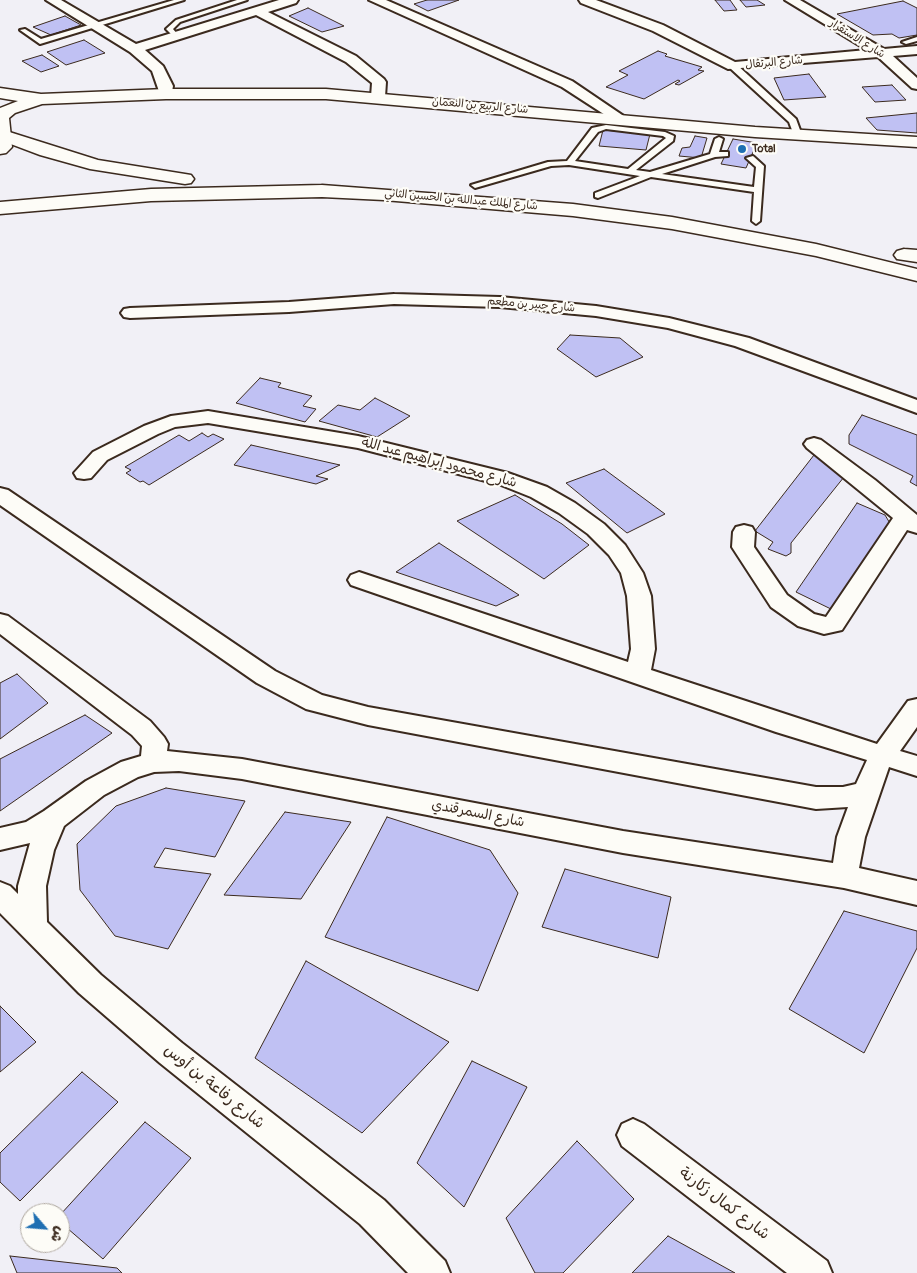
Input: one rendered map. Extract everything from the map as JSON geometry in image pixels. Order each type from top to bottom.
[{"type":"main road","name":"شارع الربيع بن النعمان","points":[[0,93],[41,99],[166,94],[262,93],[378,97],[793,135],[917,142]]},
{"type":"main road","name":"شارع الربيع بن النعمان","points":[[0,117],[9,109],[41,99]]},
{"type":"main road","points":[[0,117],[2,142],[46,151],[96,165],[185,179]]},
{"type":"main road","name":"شارع الملك عبدالله بن الحسين الثاني","points":[[0,193],[107,183],[185,179],[357,178],[475,185],[598,195],[756,221],[913,256]]},
{"type":"main road","name":"شارع الملك عبدالله بن الحسين الثاني","points":[[0,208],[151,195],[322,191],[392,194],[573,210],[672,223],[816,250],[917,274]]},
{"type":"street","points":[[52,0],[136,49],[158,69],[166,86],[166,94]]},
{"type":"street","points":[[136,49],[292,0]]},
{"type":"street","points":[[375,0],[567,84],[621,119]]},
{"type":"street","name":"شارع البرتقال","points":[[584,0],[658,28],[733,66],[881,53],[912,46]]},
{"type":"street","name":"شارع الاستقرار","points":[[791,0],[881,53],[917,85]]},
{"type":"street","points":[[258,11],[357,64],[379,82],[378,97]]},
{"type":"street","name":"شارع جبير بن مطعم","points":[[130,313],[266,308],[394,299],[490,301],[596,311],[670,323],[742,342],[917,406]]},
{"type":"street","name":"شارع محمود إبراهيم عبد الله","points":[[84,472],[100,456],[116,446],[171,422],[191,418],[222,418],[348,440],[476,470],[538,492],[567,508],[596,529],[617,550],[632,573],[639,596],[643,628],[643,649],[638,675]]},
{"type":"street","points":[[744,532],[743,547],[779,601],[806,620],[824,626],[834,624],[911,521],[814,444]]},
{"type":"street","points":[[0,495],[266,676],[315,702],[368,716],[816,798],[843,798],[865,793]]},
{"type":"street","points":[[359,580],[785,726],[917,766]]},
{"type":"street","points":[[0,622],[141,728],[155,744],[154,762]]},
{"type":"street","points":[[844,876],[851,837],[865,793],[883,755],[917,708]]},
{"type":"street","name":"شارع السمرقندي","points":[[0,840],[33,831],[54,819],[113,777],[154,762],[179,761],[242,769],[623,842],[844,876],[917,893]]},
{"type":"street","points":[[34,929],[32,886],[40,850],[54,819]]},
{"type":"street","name":"شارع رفاعة بن أوس","points":[[0,894],[90,984],[172,1053],[372,1212],[433,1273]]},
{"type":"street","name":"شارع كمال زكارنة","points":[[634,1136],[814,1273]]},
{"type":"lane","points":[[23,30],[40,42],[181,0]]},
{"type":"lane","points":[[176,36],[169,29],[178,21],[244,0]]},
{"type":"lane","points":[[912,46],[917,39]]},
{"type":"lane","points":[[733,66],[793,121],[796,130],[793,135]]},
{"type":"lane","points":[[569,163],[595,130],[606,127],[670,136],[670,140],[629,172]]},
{"type":"lane","points":[[714,155],[719,140]]},
{"type":"lane","points":[[598,195],[649,175],[714,155],[725,154]]},
{"type":"lane","points":[[750,158],[760,166],[756,221]]},
{"type":"lane","points":[[475,185],[550,164],[569,163],[758,190]]},
{"type":"building","points":[[427,0],[459,0],[428,11],[414,4]]},
{"type":"building","points":[[715,0],[730,0],[737,10],[724,11]]},
{"type":"building","points":[[740,0],[757,0],[765,5],[746,7]]},
{"type":"building","points":[[903,1],[917,8],[917,35],[899,38],[892,34],[873,35],[837,14]]},
{"type":"building","points":[[308,8],[344,26],[322,32],[289,16]]},
{"type":"building","points":[[65,16],[81,25],[51,35],[33,27]]},
{"type":"building","points":[[84,40],[105,53],[66,65],[47,52]]},
{"type":"building","points":[[658,51],[667,54],[665,56],[702,67],[698,70],[704,71],[679,85],[675,84],[680,81],[678,80],[644,99],[606,87],[628,75],[619,71]]},
{"type":"building","points":[[42,55],[59,66],[41,72],[22,61]]},
{"type":"building","points":[[809,74],[826,97],[784,100],[774,78]]},
{"type":"building","points":[[892,85],[906,100],[875,102],[862,87]]},
{"type":"building","points":[[917,113],[917,133],[877,130],[866,118]]},
{"type":"building","points":[[603,130],[650,134],[646,150],[599,146]]},
{"type":"building","points":[[695,136],[707,138],[701,158],[679,156],[682,148],[690,147]]},
{"type":"building","name":"Total","points":[[733,139],[757,143],[746,168],[721,164]]},
{"type":"building","points":[[570,335],[620,338],[643,357],[596,377],[557,349]]},
{"type":"building","points":[[260,378],[281,383],[278,387],[312,396],[303,406],[316,409],[305,422],[236,403]]},
{"type":"building","points":[[375,398],[410,416],[377,437],[319,421],[338,405],[360,410]]},
{"type":"building","points":[[862,415],[917,435],[917,486],[910,482],[913,476],[849,444],[849,435]]},
{"type":"building","points":[[202,433],[208,437],[213,434],[224,439],[149,485],[143,481],[140,482],[126,473],[131,470],[125,467],[179,435],[189,441]]},
{"type":"building","points":[[251,445],[340,465],[316,476],[328,479],[316,484],[234,465]]},
{"type":"building","points":[[814,455],[844,477],[791,543],[791,553],[786,556],[768,549],[773,542],[755,531]]},
{"type":"building","points":[[604,469],[665,514],[627,533],[566,483]]},
{"type":"building","points":[[515,495],[562,524],[589,545],[544,579],[457,521]]},
{"type":"building","points":[[857,503],[885,515],[891,525],[833,610],[796,592]]},
{"type":"building","points":[[439,543],[519,595],[496,606],[396,572]]},
{"type":"building","points":[[17,674],[48,703],[0,739],[0,683]]},
{"type":"building","points":[[85,715],[112,733],[0,811],[0,759]]},
{"type":"building","points":[[166,788],[245,801],[215,857],[165,848],[154,867],[211,874],[168,949],[115,936],[80,890],[77,844],[116,806]]},
{"type":"building","points":[[285,812],[351,822],[301,899],[224,895]]},
{"type":"building","points":[[387,817],[490,850],[518,893],[478,991],[325,937]]},
{"type":"building","points":[[565,869],[671,897],[658,958],[542,927]]},
{"type":"building","points":[[844,911],[917,931],[917,948],[864,1053],[789,1009]]},
{"type":"building","points":[[306,961],[449,1042],[362,1133],[255,1058]]},
{"type":"building","points":[[0,1006],[36,1042],[0,1072]]},
{"type":"building","points":[[472,1061],[527,1087],[464,1207],[417,1163]]},
{"type":"building","points":[[82,1072],[118,1102],[20,1201],[0,1182],[0,1153]]},
{"type":"building","points":[[145,1122],[191,1158],[103,1259],[70,1231],[70,1204]]},
{"type":"building","points":[[577,1141],[634,1199],[563,1273],[535,1273],[506,1218]]},
{"type":"building","points":[[668,1236],[735,1273],[632,1273]]},
{"type":"building","points":[[10,1256],[117,1268],[122,1273],[17,1273]]},
{"type":"place","name":"Total","points":[[742,149]]}]
